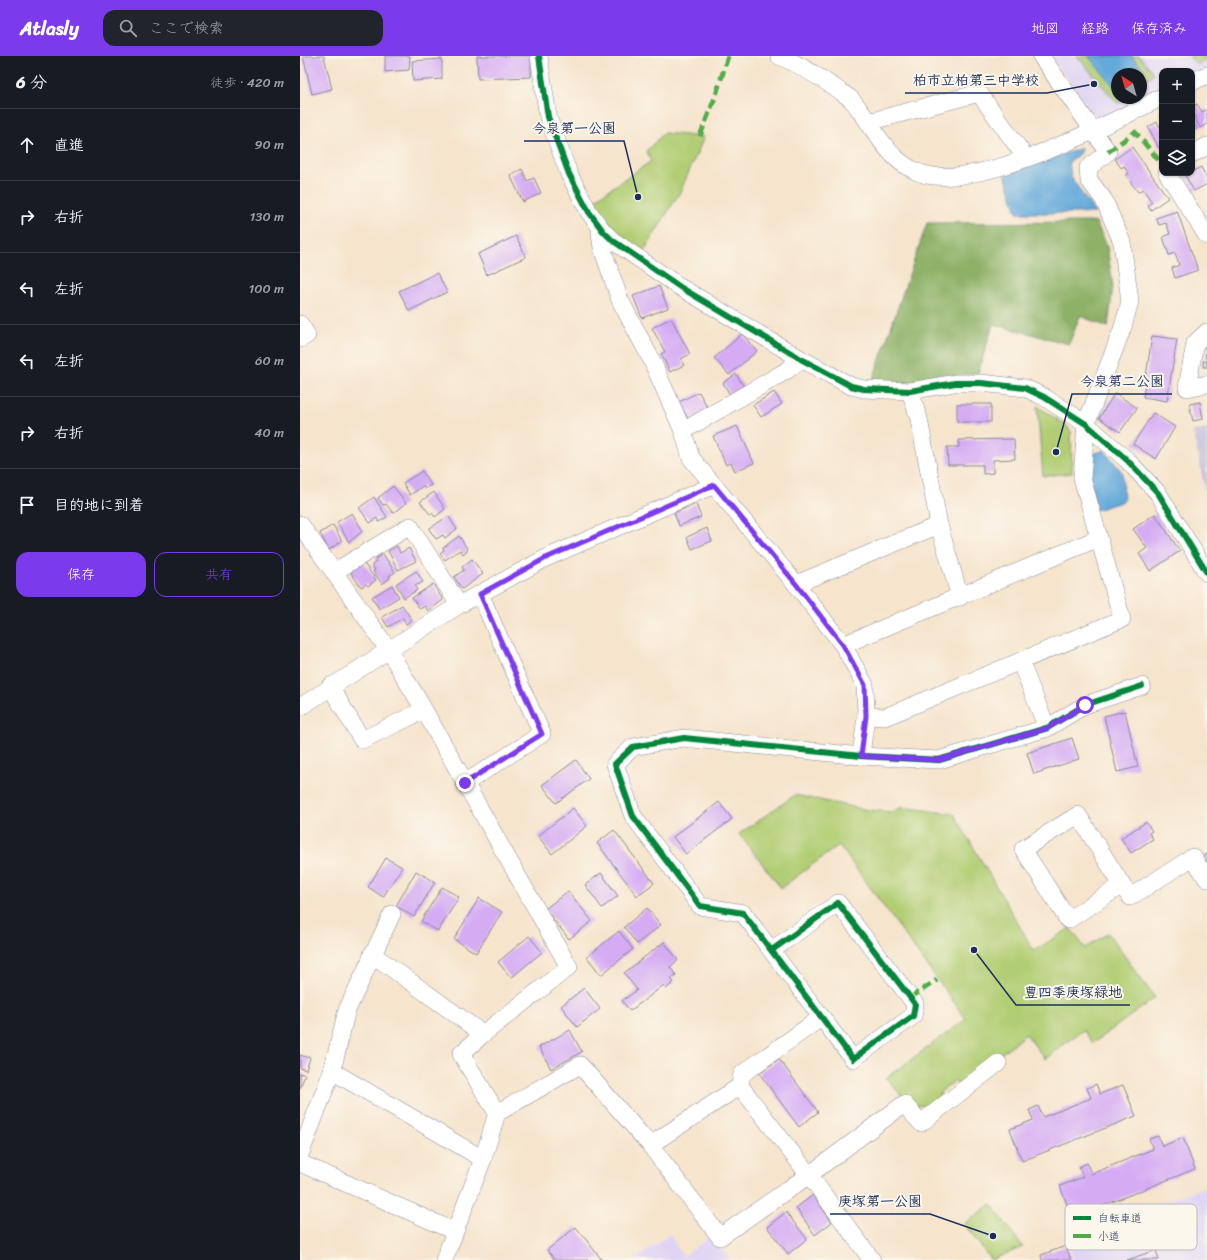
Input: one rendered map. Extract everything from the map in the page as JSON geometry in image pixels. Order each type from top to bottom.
[{"type":"street","points":[[539,56],[548,117],[569,174],[590,212],[603,231],[612,240],[680,287],[801,359],[851,386],[864,389],[910,391],[955,383],[981,383],[1025,388],[1044,397],[1086,424],[1127,460],[1158,493],[1207,573]]},
{"type":"street","points":[[866,716],[885,717],[1020,660],[1122,620],[1082,478],[1086,424],[1123,326],[1130,301],[1122,242],[1104,200],[1089,180],[1088,168],[1108,152],[1095,131],[1040,56]]},
{"type":"street","points":[[787,58],[850,98],[882,143],[894,156],[904,164],[923,174],[946,176],[1005,166],[1095,131],[1159,99]]},
{"type":"street","points":[[1195,81],[1207,75]]},
{"type":"street","points":[[868,122],[979,93],[1026,158]]},
{"type":"street","points":[[1195,152],[1207,146]]},
{"type":"street","points":[[1169,176],[1207,236]]},
{"type":"street","points":[[603,231],[600,233],[602,248],[620,300],[652,361],[683,431],[691,458],[796,584],[843,645],[865,685],[866,716],[861,756]]},
{"type":"street","points":[[300,324],[306,335],[300,339]]},
{"type":"street","points":[[1207,332],[1195,343],[1187,388],[1207,384]]},
{"type":"street","points":[[683,431],[786,372],[801,359]]},
{"type":"street","points":[[910,391],[920,418],[939,525],[960,597]]},
{"type":"street","points":[[300,707],[330,686],[459,605],[546,558],[714,485]]},
{"type":"street","points":[[300,524],[388,649],[569,967],[483,1034],[461,1054],[497,1113]]},
{"type":"street","points":[[796,584],[939,525]]},
{"type":"street","points":[[334,572],[410,526],[459,605]]},
{"type":"street","points":[[843,645],[1099,538]]},
{"type":"street","points":[[465,783],[542,734],[480,594]]},
{"type":"street","points":[[1020,660],[1048,728]]},
{"type":"street","points":[[330,686],[362,740],[424,710]]},
{"type":"street","points":[[772,950],[838,903],[915,1004],[913,1016],[853,1060],[743,913],[700,906],[634,816],[615,764],[633,747],[684,738],[861,756],[939,760],[1048,728],[1085,705],[1142,686]]},
{"type":"street","points":[[1122,885],[1068,920],[1024,849],[1078,815],[1130,896],[1193,858],[1207,879]]},
{"type":"street","points":[[300,1155],[332,1071],[347,1010],[392,914]]},
{"type":"street","points":[[372,954],[483,1034]]},
{"type":"street","points":[[650,1145],[740,1086],[742,1074],[822,1017]]},
{"type":"street","points":[[444,1260],[483,1159],[497,1113],[580,1065],[650,1145],[720,1237],[810,1175],[904,1104],[921,1123],[998,1063]]},
{"type":"street","points":[[332,1071],[483,1159]]},
{"type":"street","points":[[740,1086],[810,1175],[872,1260]]},
{"type":"street","points":[[300,1164],[454,1231]]},
{"type":"shaded area","points":[[1050,56],[1207,56],[1207,69],[1195,75],[1195,68],[1159,68],[1159,92],[1147,98],[1147,68],[1111,68],[1111,104],[1136,104],[1099,122]]},
{"type":"shaded area","points":[[1207,429],[1207,490],[1205,491],[1193,431]]},
{"type":"shaded area","points":[[1207,1186],[1207,1260],[1074,1260],[1069,1250],[1197,1250],[1197,1204],[1158,1204]]},
{"type":"shaded area","points":[[670,1234],[683,1257],[711,1236],[730,1260],[634,1260]]},
{"type":"green space","points":[[1077,56],[1139,56],[1154,73],[1147,79],[1147,68],[1111,68],[1111,96]]},
{"type":"green space","points":[[1189,56],[1207,56],[1207,58],[1197,65]]},
{"type":"green space","points":[[664,133],[704,137],[680,192],[642,254],[612,226],[593,201],[651,161],[646,151]]},
{"type":"green space","points":[[1096,222],[1107,247],[1113,286],[1108,327],[1080,316],[1069,344],[993,324],[978,373],[904,383],[872,382],[927,223]]},
{"type":"green space","points":[[1037,406],[1067,426],[1071,432],[1072,473],[1043,476]]},
{"type":"green space","points":[[795,795],[868,810],[892,812],[902,807],[954,814],[1034,951],[1070,928],[1085,948],[1108,933],[1155,998],[1093,1043],[1083,1030],[1045,1059],[1026,1034],[961,1085],[954,1082],[940,1092],[941,1099],[932,1106],[910,1105],[886,1078],[966,1019],[839,845],[781,888],[739,834]]},
{"type":"green space","points":[[991,1204],[1023,1247],[991,1260],[964,1224]]},
{"type":"water","points":[[1088,56],[1131,56],[1142,68],[1111,68],[1111,83]]},
{"type":"water","points":[[1082,148],[1079,154],[1069,162],[1071,177],[1095,213],[1017,213],[1005,174]]},
{"type":"water","points":[[1104,450],[1122,472],[1124,501],[1096,510],[1087,467],[1088,456]]},
{"type":"building","points":[[303,56],[324,56],[332,89],[312,94]]},
{"type":"building","points":[[385,56],[410,56],[409,70],[385,72]]},
{"type":"building","points":[[477,56],[531,56],[531,77],[478,79]]},
{"type":"building","points":[[442,59],[442,79],[413,81],[412,61]]},
{"type":"building","points":[[1197,104],[1202,112],[1207,109],[1207,124],[1200,128],[1195,117],[1195,105]]},
{"type":"building","points":[[1157,122],[1159,125],[1159,148],[1148,127]]},
{"type":"building","points":[[1132,147],[1168,198],[1151,210],[1148,205],[1152,202],[1143,189],[1138,192],[1126,176],[1129,174],[1124,166],[1121,168],[1115,159]]},
{"type":"building","points":[[1201,167],[1207,179],[1207,184],[1194,191],[1186,176],[1195,176],[1195,170]]},
{"type":"building","points":[[522,169],[527,181],[534,178],[541,193],[523,202],[510,175]]},
{"type":"building","points":[[1177,211],[1198,270],[1175,278],[1172,268],[1179,265],[1175,253],[1169,255],[1163,237],[1170,234],[1166,223],[1159,225],[1156,218]]},
{"type":"building","points":[[516,236],[526,257],[487,275],[478,254]]},
{"type":"building","points":[[437,273],[447,292],[409,311],[399,291]]},
{"type":"building","points":[[659,286],[668,308],[642,318],[633,296]]},
{"type":"building","points":[[671,318],[690,354],[681,359],[684,365],[670,372],[661,354],[665,352],[652,328]]},
{"type":"building","points":[[742,334],[757,351],[729,375],[714,358]]},
{"type":"building","points":[[1152,336],[1177,339],[1167,401],[1143,397]]},
{"type":"building","points":[[1205,346],[1207,346],[1207,359],[1206,359]]},
{"type":"building","points":[[1203,361],[1207,361],[1207,367],[1203,367]]},
{"type":"building","points":[[736,374],[746,390],[732,398],[723,383]]},
{"type":"building","points":[[699,392],[709,411],[689,421],[679,402]]},
{"type":"building","points":[[774,392],[782,404],[761,417],[753,405]]},
{"type":"building","points":[[1115,393],[1137,408],[1120,432],[1099,418]]},
{"type":"building","points":[[1200,402],[1203,419],[1193,421],[1189,404]]},
{"type":"building","points":[[957,404],[991,404],[991,422],[957,422]]},
{"type":"building","points":[[1153,413],[1175,427],[1156,459],[1133,444]]},
{"type":"building","points":[[737,426],[754,463],[735,471],[731,463],[726,465],[713,436]]},
{"type":"building","points":[[1014,439],[1015,459],[993,460],[993,473],[983,474],[983,465],[948,465],[947,447],[959,447],[959,440]]},
{"type":"building","points":[[422,471],[431,485],[425,489],[423,486],[410,495],[403,483]]},
{"type":"building","points":[[393,486],[406,503],[393,513],[386,504],[383,505],[378,498]]},
{"type":"building","points":[[434,492],[445,509],[435,517],[432,513],[430,514],[420,502]]},
{"type":"building","points":[[374,497],[387,517],[379,522],[377,518],[370,523],[359,508]]},
{"type":"building","points":[[696,504],[701,517],[679,526],[674,513]]},
{"type":"building","points":[[352,513],[363,531],[349,542],[337,522]]},
{"type":"building","points":[[1155,514],[1180,551],[1150,571],[1139,554],[1147,548],[1133,529]]},
{"type":"building","points":[[448,516],[457,529],[445,538],[443,535],[436,539],[429,529]]},
{"type":"building","points":[[333,525],[342,541],[329,550],[320,533]]},
{"type":"building","points":[[707,528],[712,541],[692,549],[687,537]]},
{"type":"building","points":[[459,536],[468,550],[463,554],[460,550],[445,560],[440,553],[444,550],[443,548]]},
{"type":"building","points":[[397,546],[400,553],[409,548],[416,561],[398,570],[388,551]]},
{"type":"building","points":[[383,554],[395,572],[382,584],[373,571],[375,570],[372,565],[376,562],[375,559]]},
{"type":"building","points":[[472,559],[483,574],[462,589],[454,577],[464,570],[462,567]]},
{"type":"building","points":[[362,561],[376,580],[368,586],[366,584],[361,587],[351,573],[357,568],[355,566]]},
{"type":"building","points":[[416,571],[423,582],[415,586],[417,590],[404,598],[396,584]]},
{"type":"building","points":[[433,584],[443,600],[428,611],[425,606],[420,609],[412,598]]},
{"type":"building","points":[[392,585],[399,597],[379,609],[372,597]]},
{"type":"building","points":[[402,605],[412,620],[406,624],[403,618],[388,627],[382,617]]},
{"type":"building","points":[[1125,711],[1138,767],[1117,772],[1104,716]]},
{"type":"building","points":[[1072,738],[1079,759],[1034,774],[1027,753]]},
{"type":"building","points":[[576,760],[589,779],[556,803],[542,785]]},
{"type":"building","points":[[719,802],[732,819],[686,854],[673,837]]},
{"type":"building","points":[[573,808],[587,826],[552,854],[538,836]]},
{"type":"building","points":[[1146,822],[1152,831],[1149,833],[1153,839],[1131,853],[1121,838]]},
{"type":"building","points":[[614,830],[654,883],[637,896],[597,843]]},
{"type":"building","points":[[1207,854],[1207,874],[1198,859]]},
{"type":"building","points":[[386,858],[402,867],[383,897],[368,887]]},
{"type":"building","points":[[416,871],[435,882],[414,917],[396,906]]},
{"type":"building","points":[[601,873],[618,896],[602,908],[585,885]]},
{"type":"building","points":[[442,887],[459,897],[438,931],[421,921]]},
{"type":"building","points":[[568,891],[592,921],[569,939],[545,909]]},
{"type":"building","points":[[479,898],[502,912],[476,953],[454,939]]},
{"type":"building","points":[[647,908],[661,925],[637,944],[624,927]]},
{"type":"building","points":[[619,931],[633,949],[601,975],[587,957]]},
{"type":"building","points":[[529,936],[542,952],[511,978],[498,962]]},
{"type":"building","points":[[664,942],[678,960],[670,967],[676,975],[671,979],[674,982],[666,989],[664,985],[630,1011],[622,1001],[637,990],[624,973]]},
{"type":"building","points":[[584,988],[600,1009],[577,1027],[561,1006]]},
{"type":"building","points":[[570,1030],[582,1052],[551,1069],[539,1047]]},
{"type":"building","points":[[300,1055],[310,1058],[306,1070],[300,1068]]},
{"type":"building","points":[[779,1059],[818,1112],[799,1127],[759,1073]]},
{"type":"building","points":[[300,1073],[305,1075],[300,1088]]},
{"type":"building","points":[[1096,1084],[1100,1094],[1123,1085],[1136,1116],[1022,1161],[1010,1129],[1033,1120],[1029,1110],[1038,1106],[1043,1117],[1091,1098],[1087,1088]]},
{"type":"building","points":[[1158,1136],[1162,1146],[1183,1138],[1195,1169],[1107,1204],[1067,1204],[1060,1186],[1083,1177],[1079,1167],[1087,1163],[1091,1174],[1153,1149],[1149,1139]]},
{"type":"building","points":[[813,1195],[832,1222],[815,1235],[796,1208]]},
{"type":"building","points":[[786,1212],[807,1239],[788,1254],[767,1227]]},
{"type":"building","points":[[576,1227],[602,1260],[555,1260],[547,1250]]},
{"type":"building","points":[[1065,1246],[1065,1250],[1067,1250],[1071,1260],[1042,1260],[1041,1255]]},
{"type":"building","points":[[1156,1250],[1159,1260],[1127,1260]]},
{"type":"marked path","points":[[700,136],[716,95],[728,56]]},
{"type":"marked path","points":[[1108,152],[1135,132],[1159,160]]},
{"type":"marked path","points":[[910,998],[937,980]]},
{"type":"cycle path","points":[[539,56],[548,117],[569,174],[589,212],[603,231],[612,240],[680,287],[801,359],[851,386],[864,389],[910,391],[955,383],[981,383],[1025,388],[1044,397],[1086,424],[1127,460],[1158,493],[1207,573]]},
{"type":"cycle path","points":[[772,950],[838,903],[915,1004],[913,1016],[853,1059],[743,913],[700,906],[633,816],[615,764],[633,747],[684,738],[861,756],[939,760],[1047,728],[1085,705],[1142,686]]},
{"type":"place","name":"柏市立柏第三中学校","points":[[1094,84]]},
{"type":"place","name":"今泉第一公園","points":[[638,197]]},
{"type":"place","name":"今泉第二公園","points":[[1056,452]]},
{"type":"place","name":"豊四季庚塚緑地","points":[[974,950]]},
{"type":"place","name":"庚塚第一公園","points":[[993,1236]]},
{"type":"route","points":[[465,783],[542,734],[480,594],[546,558],[714,485],[796,584],[843,645],[865,685],[866,716],[861,756],[939,760],[1048,728],[1085,705]]}]
